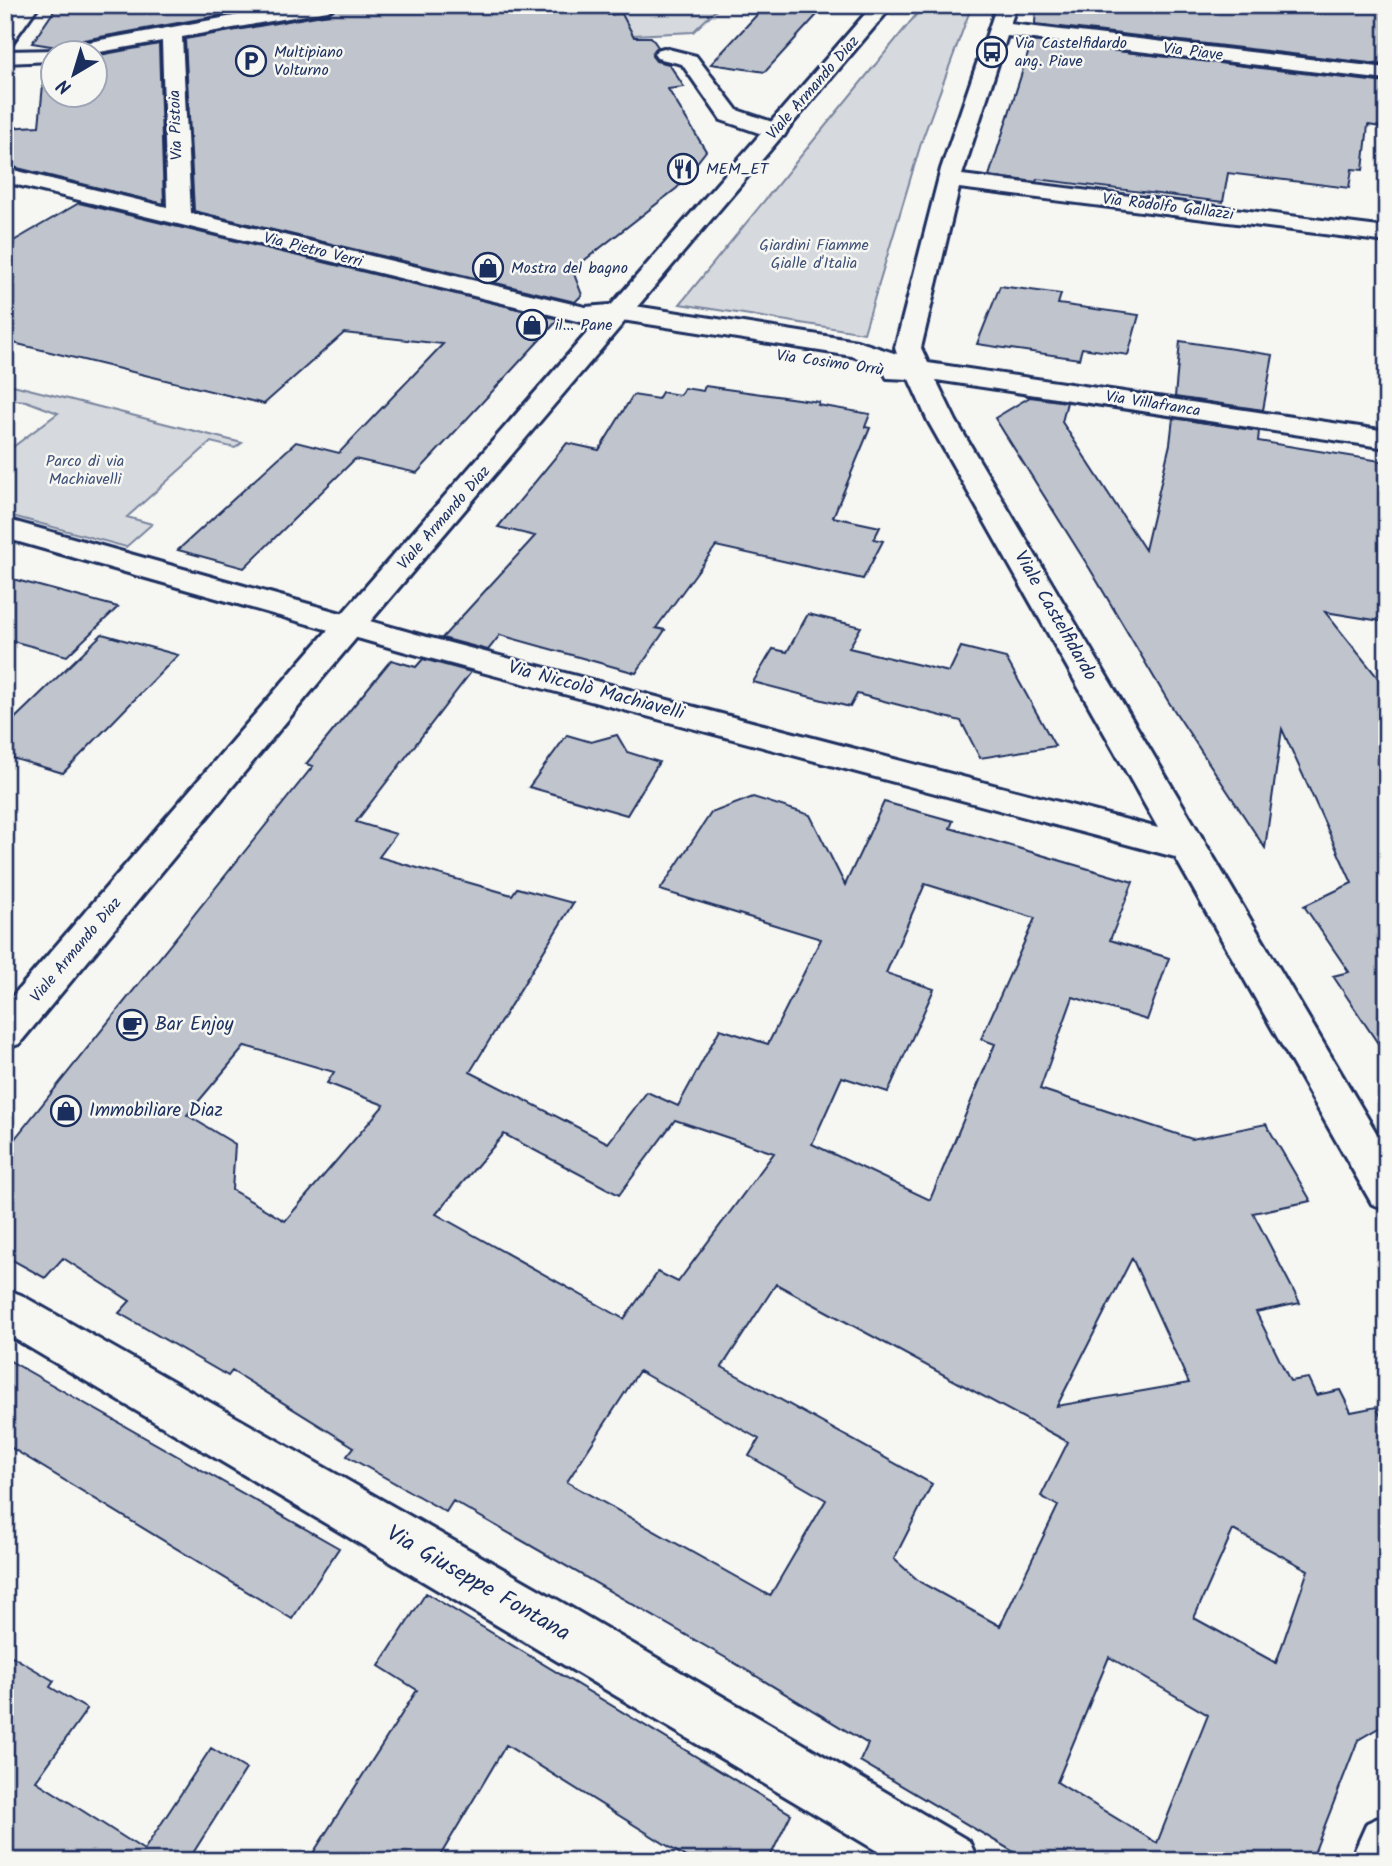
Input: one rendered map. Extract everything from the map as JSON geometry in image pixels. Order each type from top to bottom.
[{"type":"street","points":[[5,39],[30,5]]},
{"type":"street","points":[[108,45],[328,5]]},
{"type":"street","name":"Viale Armando Diaz","points":[[5,1033],[351,625],[884,5]]},
{"type":"street","name":"Via Piave","points":[[1003,17],[1387,74]]},
{"type":"street","name":"Viale Castelfidardo","points":[[1003,17],[949,180],[908,348],[942,421],[1387,1191]]},
{"type":"street","name":"Via Pistoia","points":[[172,34],[179,216]]},
{"type":"street","points":[[664,54],[688,60],[729,114],[775,131]]},
{"type":"street","points":[[5,57],[38,56]]},
{"type":"street","name":"Via Pietro Verri","points":[[5,175],[413,276],[614,321]]},
{"type":"street","name":"Via Rodolfo Gallazzi","points":[[949,180],[1387,235]]},
{"type":"street","name":"Via Cosimo Orrù","points":[[614,321],[877,371],[919,370]]},
{"type":"street","name":"Via Villafranca","points":[[919,370],[988,378],[1387,440]]},
{"type":"street","name":"Via Niccolò Machiavelli","points":[[5,528],[351,625],[1137,836],[1189,847]]},
{"type":"street","name":"Via Giuseppe Fontana","points":[[5,1309],[949,1861]]},
{"type":"street","points":[[1379,1861],[1387,1843]]},
{"type":"green space","points":[[572,5],[721,5],[693,32],[633,35],[605,10],[583,11]]},
{"type":"green space","name":"Giardini Fiamme Gialle d'Italia","points":[[924,5],[972,5],[922,140],[864,333],[680,304]]},
{"type":"green space","name":"Parco di via Machiavelli","points":[[5,383],[242,443],[235,448],[211,442],[127,517],[152,524],[126,547],[5,514],[5,453],[58,413],[26,401],[5,399]]},
{"type":"building","points":[[58,5],[278,5],[95,38],[38,38],[38,44],[32,43]]},
{"type":"building","points":[[340,5],[572,5],[583,11],[606,10],[608,15],[622,14],[634,37],[651,37],[658,47],[652,56],[656,61],[669,64],[684,87],[668,89],[706,151],[677,188],[577,266],[571,266],[582,295],[575,302],[194,211],[185,39],[328,14]]},
{"type":"building","points":[[766,5],[826,5],[765,72],[711,64]]},
{"type":"building","points":[[1036,5],[1370,5],[1387,11],[1387,65],[1035,24]]},
{"type":"building","points":[[1032,41],[1387,83],[1387,128],[1368,125],[1363,170],[1352,169],[1349,188],[1228,173],[1223,202],[1037,179],[1036,182],[989,176]]},
{"type":"building","points":[[159,44],[164,204],[5,165],[5,128],[39,126],[41,108],[108,108],[108,53]]},
{"type":"building","points":[[79,203],[559,319],[417,473],[355,459],[244,568],[178,550],[296,442],[339,453],[443,344],[344,333],[264,404],[5,341],[5,246]]},
{"type":"building","points":[[1000,286],[1061,294],[1058,304],[1139,315],[1128,355],[1082,348],[1079,359],[977,344]]},
{"type":"building","points":[[1180,341],[1273,355],[1263,410],[1175,397]]},
{"type":"building","points":[[705,386],[819,402],[818,405],[870,414],[865,427],[870,428],[833,517],[880,527],[874,539],[883,541],[863,579],[716,546],[656,628],[665,630],[636,673],[500,635],[488,650],[442,638],[535,536],[498,527],[567,443],[599,450],[633,395],[658,399],[662,392],[680,395],[684,388],[703,391]]},
{"type":"building","points":[[1030,397],[1067,402],[1062,422],[1145,550],[1170,444],[1173,418],[1259,431],[1258,441],[1387,462],[1387,622],[1325,612],[1387,689],[1387,1057],[1333,976],[1349,972],[1304,906],[1352,883],[1282,729],[1265,848],[1168,701],[1090,569],[995,418]]},
{"type":"building","points":[[5,577],[118,607],[67,656],[5,639]]},
{"type":"building","points":[[808,614],[861,627],[849,648],[949,672],[961,647],[1006,658],[1055,746],[980,758],[961,721],[857,694],[850,707],[753,682],[773,649],[787,652]]},
{"type":"building","points":[[102,634],[178,655],[63,773],[5,756],[5,728]]},
{"type":"building","points":[[423,659],[471,672],[356,822],[396,834],[379,857],[512,895],[517,888],[573,903],[470,1072],[608,1143],[647,1092],[678,1106],[720,1029],[768,1044],[821,939],[660,890],[711,813],[753,797],[810,815],[845,885],[884,802],[953,821],[950,828],[1133,882],[1110,940],[1169,958],[1147,1020],[1073,997],[1040,1089],[1192,1139],[1266,1124],[1311,1201],[1253,1213],[1300,1303],[1256,1312],[1290,1381],[1308,1378],[1316,1395],[1340,1390],[1351,1412],[1376,1407],[1387,1427],[1387,1723],[1358,1740],[1311,1861],[1029,1861],[860,1761],[868,1744],[733,1662],[453,1501],[446,1512],[347,1456],[354,1447],[232,1371],[228,1376],[119,1313],[130,1301],[63,1258],[45,1278],[5,1256],[5,1151],[313,766],[306,764],[391,660],[416,667]],"holes":[[[925,884],[1035,918],[981,1039],[995,1044],[930,1200],[812,1144],[842,1077],[888,1092],[934,989],[886,973]],[[245,1046],[334,1072],[327,1083],[384,1105],[285,1221],[232,1190],[235,1144],[187,1115]],[[675,1120],[774,1153],[678,1282],[658,1272],[624,1319],[436,1214],[504,1134],[619,1195]],[[1132,1258],[1189,1383],[1057,1406]],[[776,1284],[1068,1442],[1041,1496],[1058,1506],[1000,1626],[920,1582],[894,1559],[932,1484],[722,1367]],[[639,1371],[759,1439],[749,1456],[826,1500],[770,1596],[567,1482]],[[1233,1530],[1308,1570],[1276,1663],[1194,1618]],[[1109,1657],[1208,1715],[1157,1843],[1057,1782]]]},
{"type":"building","points":[[567,735],[591,742],[617,735],[627,752],[659,762],[627,815],[529,787]]},
{"type":"building","points":[[5,1358],[339,1548],[292,1619],[5,1444]]},
{"type":"building","points":[[426,1593],[791,1814],[768,1861],[692,1861],[506,1745],[437,1861],[308,1861],[417,1690],[379,1666]]},
{"type":"building","points":[[5,1652],[54,1681],[50,1687],[87,1709],[36,1781],[144,1850],[211,1748],[246,1769],[188,1861],[5,1861]]},
{"type":"place","name":"Via Castelfidardo ang. Piave","points":[[992,52]]},
{"type":"place","name":"Multipiano Volturno","points":[[251,61]]},
{"type":"place","name":"MEM_ET","points":[[683,169]]},
{"type":"place","name":"Mostra del bagno","points":[[488,268]]},
{"type":"place","name":"il... Pane","points":[[532,325]]},
{"type":"place","name":"Bar Enjoy","points":[[132,1025]]},
{"type":"place","name":"Immobiliare Diaz","points":[[66,1111]]}]
